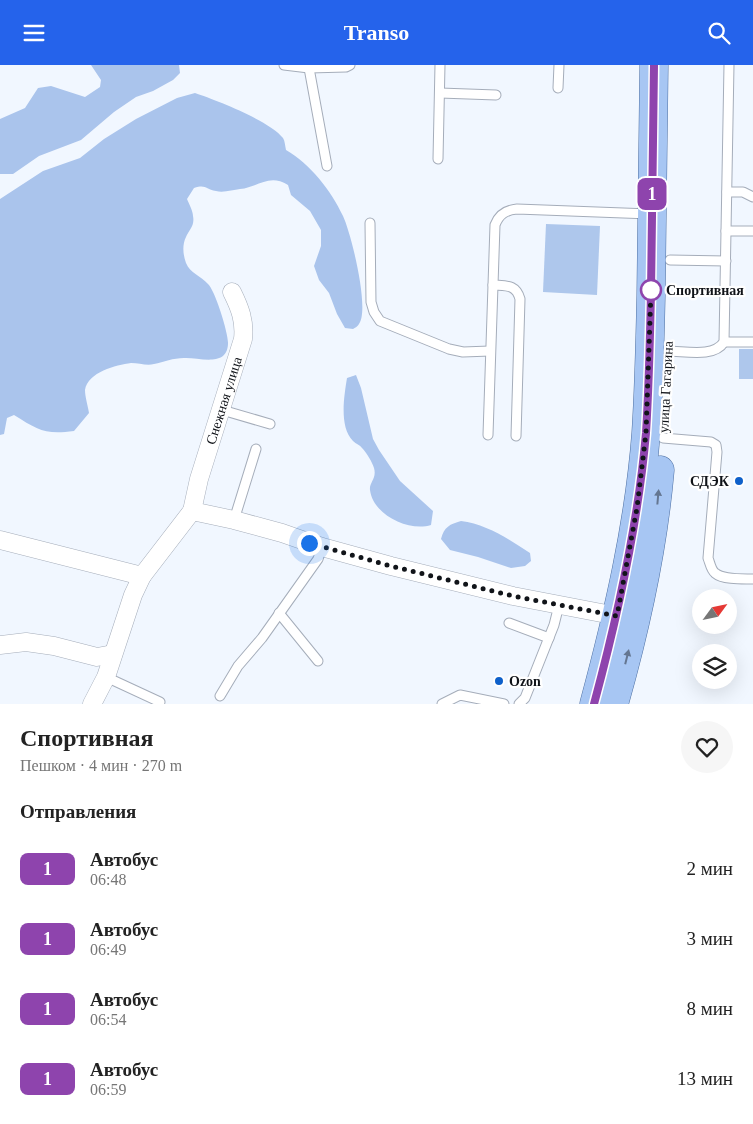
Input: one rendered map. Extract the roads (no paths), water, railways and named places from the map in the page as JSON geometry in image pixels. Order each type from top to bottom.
[{"type":"main road","name":"улица Гагарина","points":[[654,65],[661,215]]},
{"type":"main road","name":"улица Гагарина","points":[[614,704],[626,618],[646,433],[660,260],[661,215],[671,65]]},
{"type":"main road","name":"улица Гагарина","points":[[594,704],[626,618],[656,511],[663,438],[668,351],[660,260]]},
{"type":"street","name":"Снежная улица","points":[[92,704],[106,677],[133,595],[142,576],[192,511],[199,479],[243,339],[244,326],[240,309],[232,292]]},
{"type":"street","points":[[192,511],[282,533],[322,547],[410,571],[559,605],[626,618]]},
{"type":"street","points":[[0,540],[142,576]]},
{"type":"street","points":[[0,645],[26,642],[54,646],[97,657],[113,654]]},
{"type":"lane","points":[[284,65],[309,68],[346,67],[350,65]]},
{"type":"lane","points":[[438,159],[440,65]]},
{"type":"lane","points":[[558,88],[560,65]]},
{"type":"lane","points":[[668,351],[710,352],[721,347],[724,342],[729,65]]},
{"type":"lane","points":[[309,68],[327,166]]},
{"type":"lane","points":[[440,93],[496,95]]},
{"type":"lane","points":[[727,192],[743,192],[753,197]]},
{"type":"lane","points":[[488,435],[495,225],[500,216],[506,211],[517,209],[661,215]]},
{"type":"lane","points":[[370,223],[371,302],[374,313],[380,321],[450,349],[463,352],[490,351]]},
{"type":"lane","points":[[726,231],[753,231]]},
{"type":"lane","points":[[660,260],[726,261]]},
{"type":"lane","points":[[492,285],[510,286],[518,293],[520,299],[516,436]]},
{"type":"lane","points":[[724,342],[753,342]]},
{"type":"lane","points":[[222,410],[270,424]]},
{"type":"lane","points":[[663,438],[711,442],[716,445],[708,558],[715,573],[722,577],[753,579]]},
{"type":"lane","points":[[234,520],[256,449]]},
{"type":"lane","points":[[220,696],[238,666],[262,638],[318,559],[322,547]]},
{"type":"lane","points":[[519,704],[524,698],[559,605]]},
{"type":"lane","points":[[279,613],[318,661]]},
{"type":"lane","points":[[509,623],[548,638]]},
{"type":"lane","points":[[106,677],[160,702]]},
{"type":"lane","points":[[442,704],[460,695],[504,704]]},
{"type":"place","name":"Спортивная","points":[[651,290]]},
{"type":"place","name":"СДЭК","points":[[739,481]]},
{"type":"place","name":"Ozon","points":[[499,681]]}]
